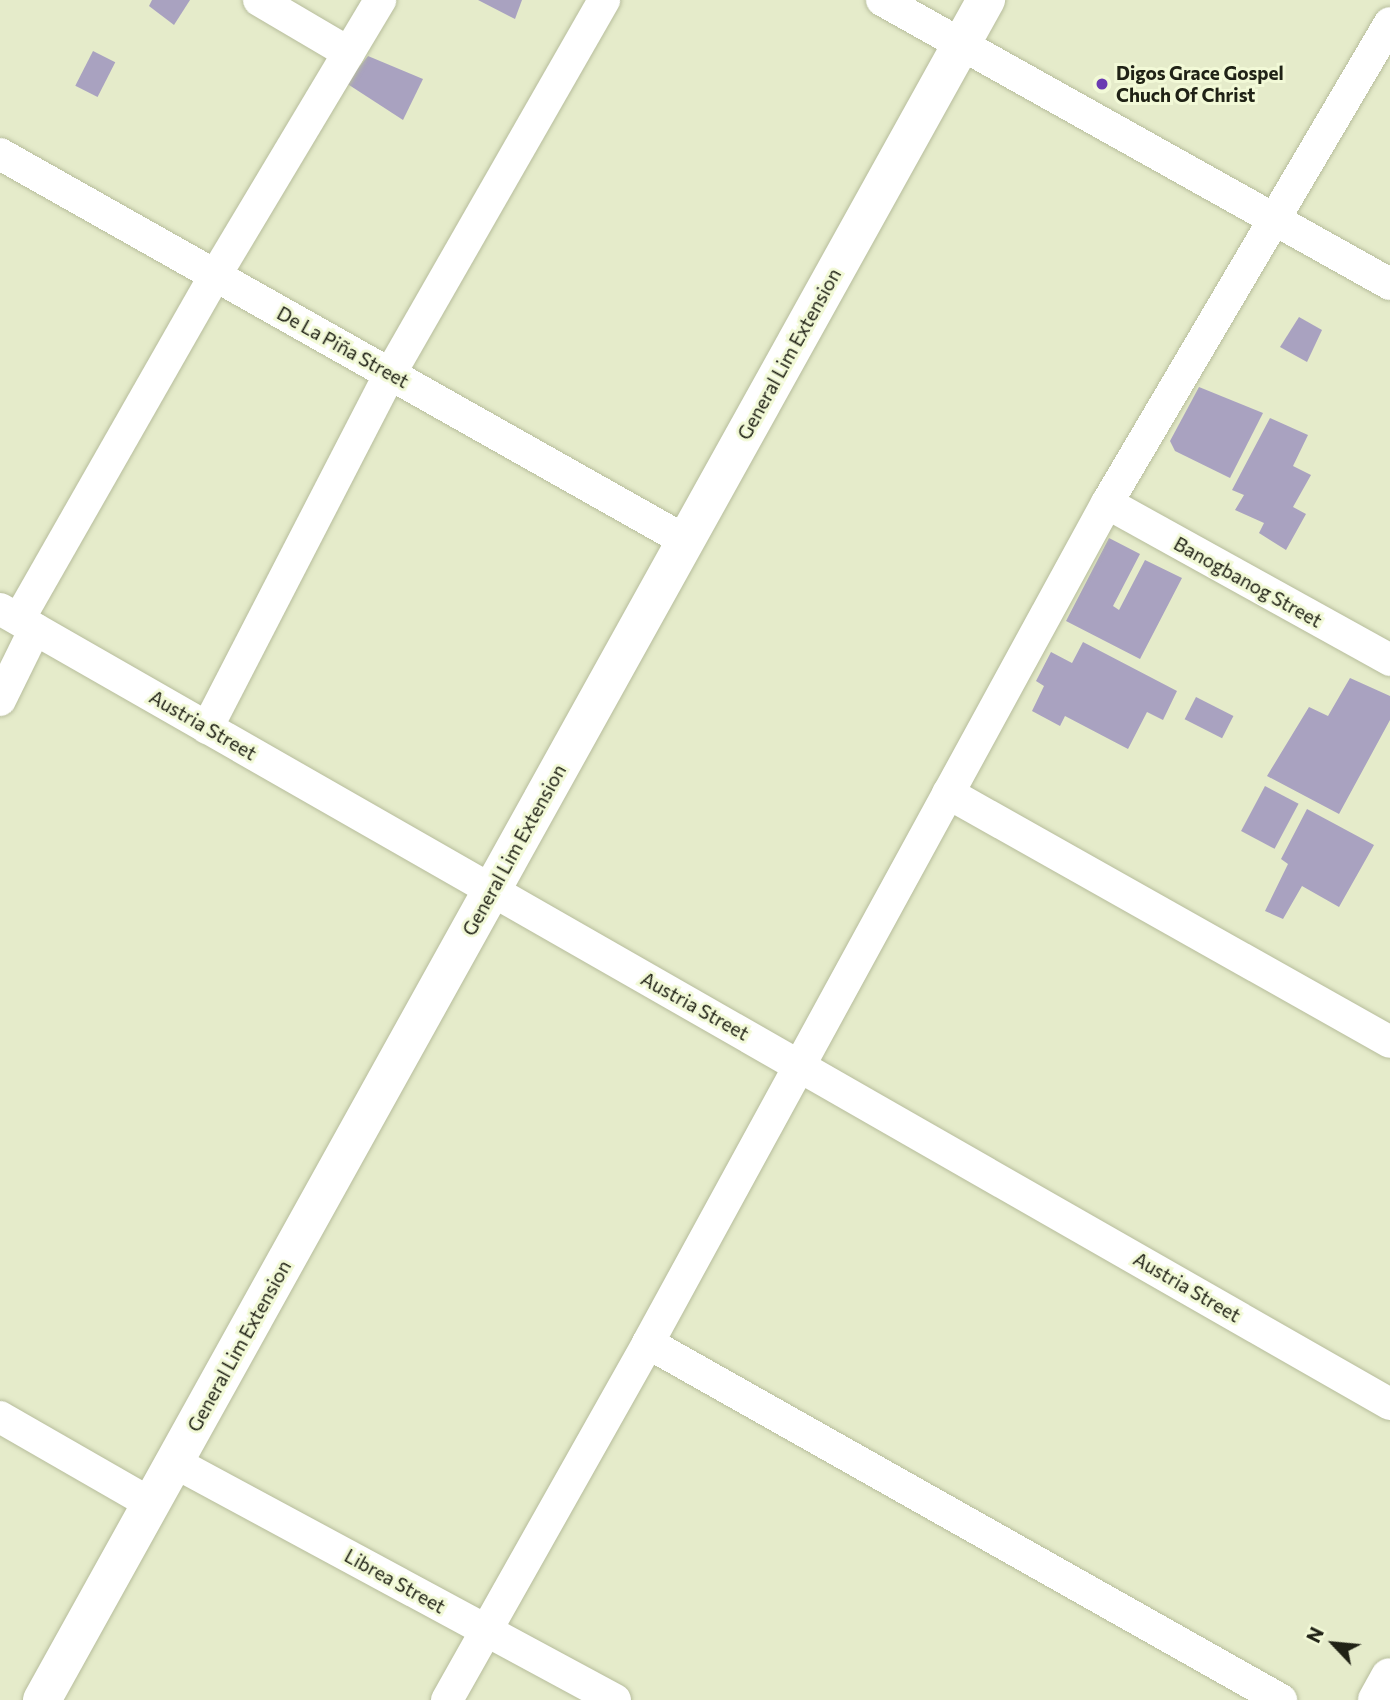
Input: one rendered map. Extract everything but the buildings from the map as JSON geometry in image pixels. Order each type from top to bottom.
[{"type":"street","points":[[259,0],[349,53]]},
{"type":"street","points":[[0,700],[18,619],[215,276],[380,0]]},
{"type":"street","points":[[207,727],[390,374],[604,0]]},
{"type":"street","points":[[882,0],[1390,284]]},
{"type":"street","name":"General Lim Extension","points":[[42,1700],[986,0]]},
{"type":"street","points":[[447,1700],[648,1343],[1107,503],[1273,217],[1390,23]]},
{"type":"street","name":"De La Piña Street","points":[[0,154],[686,541]]},
{"type":"street","name":"Banogbanog Street","points":[[1107,503],[1390,660]]},
{"type":"street","name":"Austria Street","points":[[18,619],[491,892],[800,1064],[1390,1404]]},
{"type":"street","points":[[948,793],[1390,1042]]},
{"type":"street","points":[[648,1343],[1281,1700]]},
{"type":"street","points":[[0,1417],[151,1504]]},
{"type":"street","name":"Librea Street","points":[[174,1462],[615,1700]]},
{"type":"street","points":[[1377,1700],[1390,1677]]},
{"type":"place","name":"Digos Grace Gospel Chuch Of Christ","points":[[1102,84]]}]
